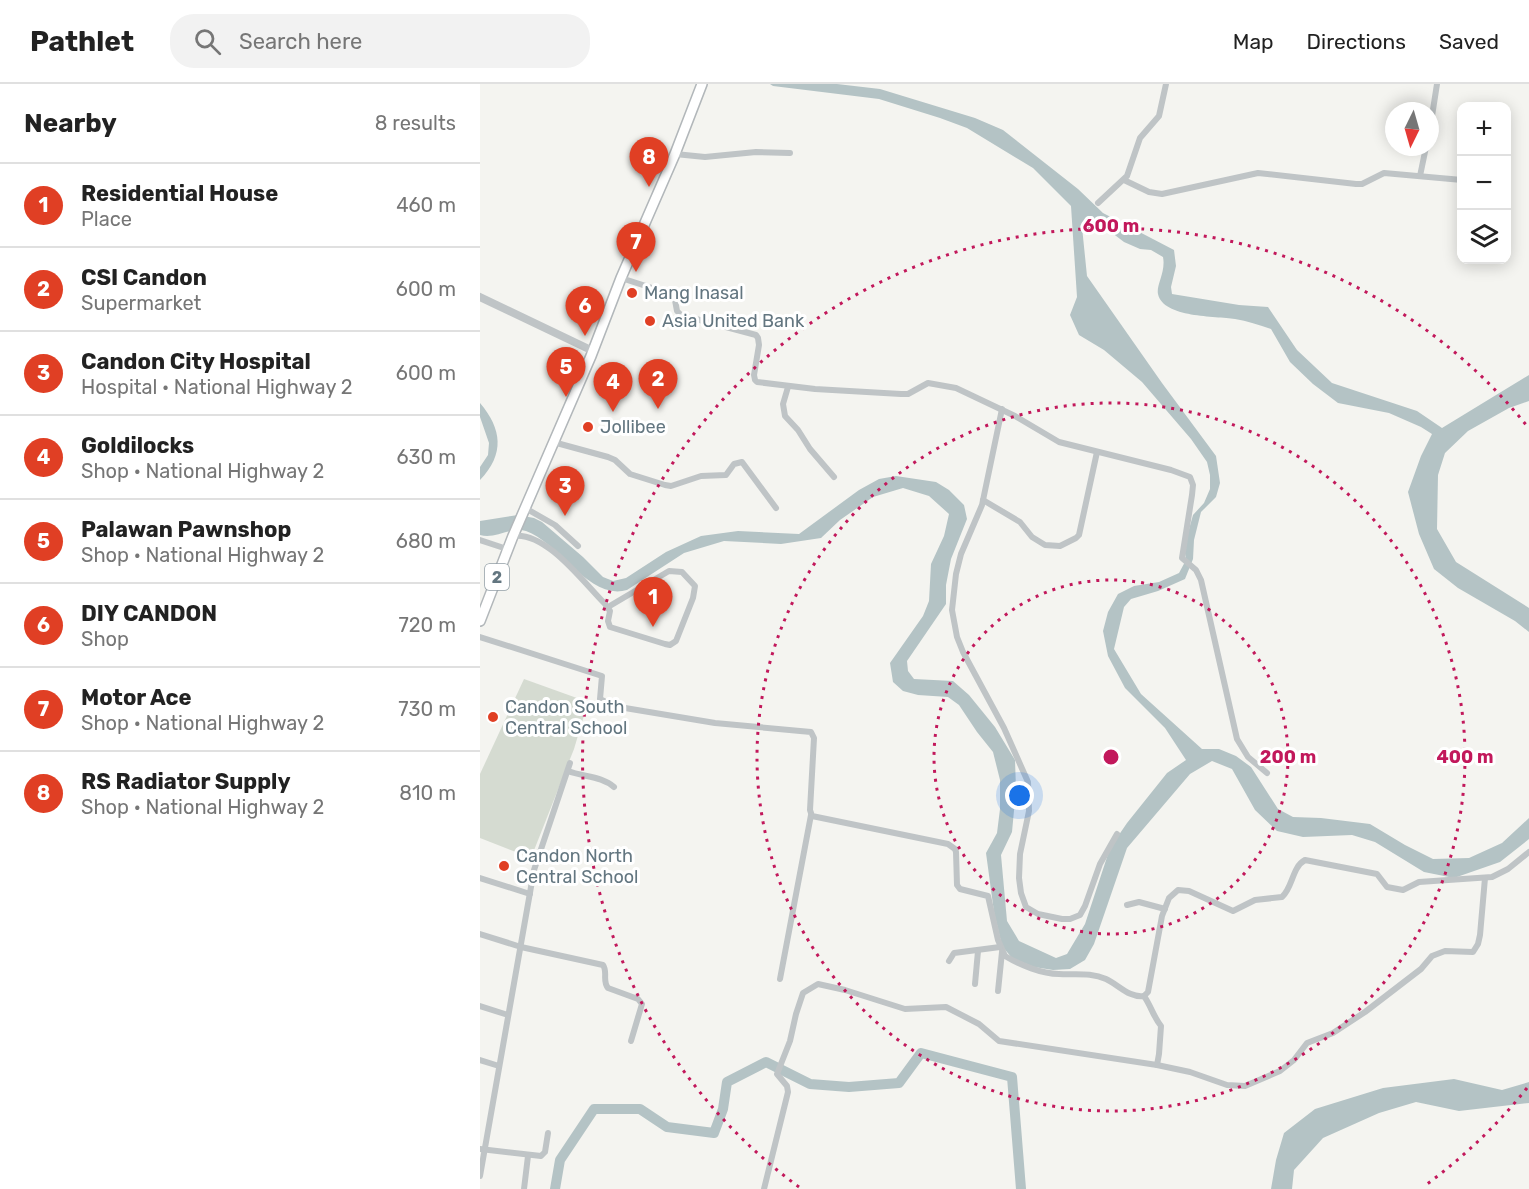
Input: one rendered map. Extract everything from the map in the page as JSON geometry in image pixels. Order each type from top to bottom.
[{"type":"main road","name":"2","points":[[480,621],[513,534],[675,154],[702,84]]},
{"type":"street","points":[[1098,203],[1124,180],[1140,138],[1159,116],[1166,84]]},
{"type":"street","points":[[1434,102],[1437,84]]},
{"type":"street","points":[[675,154],[705,157],[756,152],[790,153]]},
{"type":"street","points":[[1420,176],[1424,156]]},
{"type":"street","points":[[1124,180],[1149,192],[1162,194],[1258,172],[1356,184],[1362,184],[1384,173],[1457,180]]},
{"type":"street","points":[[621,278],[674,295],[677,311],[681,315],[756,335],[759,345],[755,380],[788,387],[901,394],[908,394],[928,383],[956,388],[1002,409],[1059,442],[1171,470],[1190,477],[1193,485],[1181,552],[1182,558],[1193,567],[1201,580],[1237,739],[1248,757],[1267,773]]},
{"type":"street","points":[[480,297],[592,351]]},
{"type":"street","points":[[788,387],[783,404],[785,416],[834,477]]},
{"type":"street","points":[[1002,409],[983,500],[961,554],[953,587],[952,610],[957,637],[963,652],[1004,728],[1028,782],[1029,811],[1020,855],[1019,878],[1026,907],[1038,914],[1062,920],[1080,915],[1100,864],[1117,834]]},
{"type":"street","points":[[553,442],[608,457],[615,460],[630,474],[671,486],[701,476],[726,476],[734,464],[742,462],[776,508]]},
{"type":"street","points":[[983,500],[1020,522],[1037,541],[1053,547],[1067,543],[1079,535],[1097,452]]},
{"type":"street","points":[[524,510],[555,525],[578,546]]},
{"type":"street","points":[[513,534],[524,535],[545,545],[568,566],[608,607],[610,627],[670,645],[676,641],[693,598],[694,586],[682,572],[669,571],[608,607]]},
{"type":"street","points":[[480,540],[507,549]]},
{"type":"street","points":[[480,637],[602,676],[600,699],[613,706],[715,723],[811,732],[814,738],[811,815],[780,979]]},
{"type":"street","points":[[480,1176],[538,856],[570,764]]},
{"type":"street","points":[[568,771],[583,777],[603,780],[614,788]]},
{"type":"street","points":[[811,815],[952,846],[956,852],[957,885],[960,889],[988,896],[1001,950],[998,991]]},
{"type":"street","points":[[1144,996],[1149,986],[1165,909],[1170,898],[1178,890],[1190,891],[1233,911],[1256,900],[1282,897],[1288,890],[1299,863],[1305,860],[1377,874],[1387,887],[1400,890],[1419,882],[1485,878],[1499,874],[1529,852]]},
{"type":"street","points":[[480,878],[530,894]]},
{"type":"street","points":[[764,1189],[788,1092],[787,1086],[779,1078],[779,1068],[790,1041],[803,993],[812,986],[822,984],[905,1009],[946,1007],[978,1024],[999,1041],[1157,1065],[1190,1072],[1217,1083],[1237,1087],[1254,1084],[1280,1071],[1294,1060],[1307,1043],[1333,1033],[1365,1012],[1420,969],[1432,956],[1445,951],[1473,952],[1480,935],[1485,878]]},
{"type":"street","points":[[1127,905],[1139,902],[1165,909]]},
{"type":"street","points":[[480,934],[521,947],[603,965],[605,984],[608,988],[638,999],[642,1004],[631,1041]]},
{"type":"street","points":[[949,962],[954,953],[1001,950],[1012,961],[1039,970],[1059,974],[1097,976],[1131,994],[1144,996],[1153,1016],[1161,1026],[1160,1054],[1157,1065]]},
{"type":"street","points":[[975,984],[978,951]]},
{"type":"street","points":[[480,1006],[508,1015]]},
{"type":"street","points":[[480,1060],[499,1066]]},
{"type":"street","points":[[483,1150],[543,1156],[548,1132]]},
{"type":"street","points":[[524,1189],[528,1156]]},
{"type":"shaded area","points":[[770,84],[837,84],[880,89],[975,118],[1003,130],[1078,189],[1103,213],[1174,250],[1176,266],[1171,287],[1172,294],[1239,305],[1268,307],[1297,350],[1332,383],[1417,411],[1442,428],[1529,375],[1529,401],[1509,408],[1468,431],[1445,453],[1438,475],[1437,529],[1456,562],[1529,608],[1529,632],[1515,621],[1458,588],[1434,569],[1419,534],[1408,492],[1432,434],[1389,413],[1338,403],[1290,362],[1271,329],[1239,320],[1191,314],[1169,308],[1158,294],[1163,257],[1151,250],[1140,249],[1124,242],[1089,218],[1082,227],[1087,276],[1216,456],[1220,483],[1216,497],[1201,512],[1194,540],[1193,559],[1185,579],[1158,591],[1131,599],[1124,607],[1114,649],[1141,694],[1202,749],[1219,749],[1236,756],[1251,767],[1278,809],[1293,817],[1370,824],[1433,859],[1469,858],[1502,843],[1529,818],[1529,839],[1500,862],[1454,878],[1424,872],[1375,842],[1352,835],[1303,837],[1277,831],[1255,810],[1232,769],[1212,761],[1190,774],[1127,848],[1094,944],[1085,960],[1070,969],[1053,970],[1034,967],[1012,958],[1002,946],[994,912],[986,853],[997,833],[1000,809],[1000,780],[993,752],[959,705],[948,697],[918,695],[903,691],[893,682],[890,663],[923,616],[929,601],[931,564],[944,536],[949,514],[929,496],[903,488],[873,497],[840,520],[821,538],[781,544],[724,541],[684,553],[627,590],[613,591],[600,587],[587,579],[539,537],[526,531],[515,530],[491,536],[480,535],[480,521],[518,515],[534,518],[542,522],[583,557],[603,577],[613,581],[626,578],[666,552],[701,536],[738,531],[799,534],[859,490],[879,479],[896,476],[936,482],[949,490],[964,505],[967,519],[951,559],[946,585],[946,604],[907,661],[908,671],[914,679],[953,681],[969,695],[995,727],[1015,760],[1016,789],[1012,832],[1001,855],[1007,921],[1019,941],[1056,958],[1067,954],[1085,924],[1110,848],[1167,773],[1186,760],[1165,728],[1125,688],[1108,656],[1103,631],[1108,612],[1118,594],[1134,586],[1159,582],[1179,573],[1186,560],[1184,547],[1193,515],[1204,503],[1210,489],[1207,462],[1191,439],[1142,382],[1104,350],[1079,335],[1070,315],[1077,297],[1071,206],[1033,168],[967,128],[940,118],[879,99]]},
{"type":"shaded area","points":[[480,403],[493,422],[498,442],[494,461],[480,480],[480,467],[488,455],[489,443],[480,417]]},
{"type":"shaded area","points":[[524,679],[588,702],[574,749],[531,858],[480,838],[480,774]]},
{"type":"shaded area","points":[[1454,1079],[1502,1090],[1529,1082],[1529,1103],[1459,1111],[1416,1102],[1379,1113],[1323,1138],[1294,1170],[1292,1189],[1271,1189],[1284,1133],[1315,1109],[1383,1088]]},
{"type":"waterway","points":[[555,1189],[560,1160],[594,1109],[640,1109],[667,1127],[714,1133],[723,1109],[727,1082],[766,1062],[810,1084],[849,1087],[899,1083],[921,1053],[1012,1077],[1021,1189]]},
{"type":"place","name":"RS Radiator Supply","points":[[649,187]]},
{"type":"place","name":"Motor Ace","points":[[636,272]]},
{"type":"place","name":"Mang Inasal","points":[[632,293]]},
{"type":"place","name":"Asia United Bank","points":[[650,321]]},
{"type":"place","name":"DIY CANDON","points":[[585,336]]},
{"type":"place","name":"Palawan Pawnshop","points":[[566,397]]},
{"type":"place","name":"CSI Candon","points":[[658,409]]},
{"type":"place","name":"Goldilocks","points":[[613,412]]},
{"type":"place","name":"Jollibee","points":[[588,427]]},
{"type":"place","name":"Candon City Hospital","points":[[565,516]]},
{"type":"place","name":"Residential House","points":[[653,627]]},
{"type":"place","name":"Candon South Central School","points":[[493,717]]},
{"type":"place","name":"Candon North Central School","points":[[504,866]]}]
